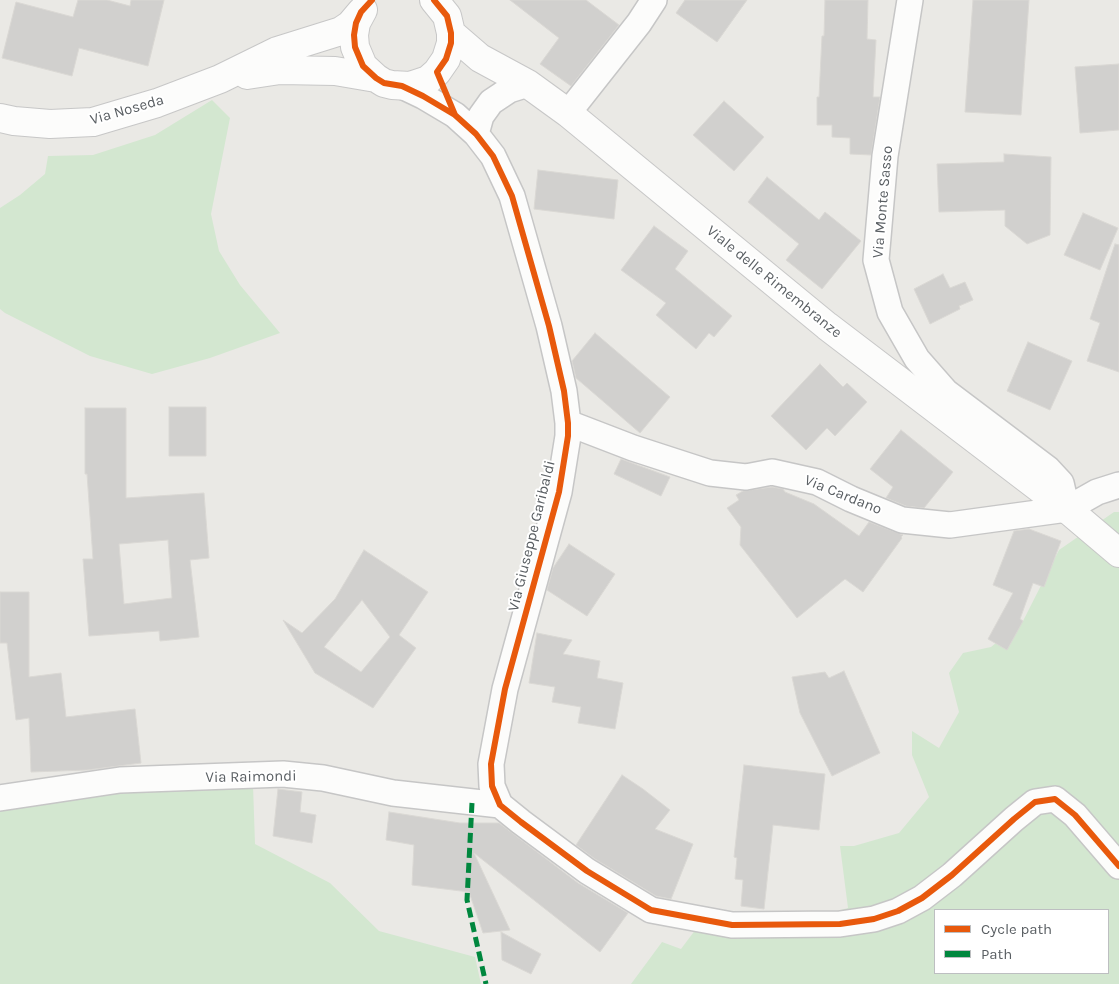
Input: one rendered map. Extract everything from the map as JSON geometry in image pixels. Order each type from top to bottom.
[{"type":"main road","points":[[402,86],[418,84],[428,80],[442,66],[451,43],[447,16],[434,0]]},
{"type":"main road","points":[[366,6],[356,23],[355,47],[363,66],[376,78]]},
{"type":"main road","name":"Via Noseda","points":[[0,118],[50,124],[93,122],[157,102],[220,79],[277,51],[341,31],[350,25],[366,6]]},
{"type":"main road","name":"Viale delle Rimembranze","points":[[451,33],[480,58],[528,84],[568,113],[827,326],[1067,509],[1119,553]]},
{"type":"main road","name":"Viale delle Rimembranze","points":[[442,66],[456,56],[480,58]]},
{"type":"main road","name":"Via Noseda","points":[[220,79],[280,70],[335,71],[376,78],[392,85],[402,86]]},
{"type":"street","points":[[568,113],[639,23],[654,0]]},
{"type":"street","name":"Via Monte Sasso","points":[[910,0],[885,156],[876,260],[890,312],[917,359],[946,392],[1048,469],[1061,483],[1067,509]]},
{"type":"street","name":"Via Giuseppe Garibaldi","points":[[442,66],[454,115]]},
{"type":"street","points":[[476,134],[481,116],[491,102],[509,90],[528,84]]},
{"type":"street","name":"Via Giuseppe Garibaldi","points":[[402,86],[454,115],[476,134],[493,156],[512,196],[549,326],[564,391],[568,436],[559,492],[505,688],[491,764],[492,786],[500,805]]},
{"type":"street","name":"Via Cardano","points":[[568,423],[634,448],[710,473],[746,477],[772,472],[817,482],[851,499],[902,520],[950,525],[1067,509],[1097,492],[1119,485]]},
{"type":"street","name":"Via Raimondi","points":[[0,798],[120,780],[283,774],[323,778],[393,793],[500,805]]},
{"type":"street","points":[[500,805],[587,871],[651,910],[732,925],[840,924],[874,919],[898,911],[922,898],[952,876],[1035,802],[1048,800],[1055,799],[1075,815],[1119,866]]},
{"type":"green space","points":[[212,100],[230,118],[211,214],[219,251],[240,285],[280,333],[210,358],[152,374],[90,356],[0,309],[0,208],[20,195],[45,174],[48,156],[93,155],[155,135]]},
{"type":"green space","points":[[1114,512],[1119,512],[1119,984],[631,984],[662,942],[681,949],[696,929],[737,939],[848,908],[840,846],[854,846],[899,833],[929,797],[912,755],[912,731],[939,748],[959,712],[949,673],[963,653],[991,647],[1023,621],[1059,550]]},
{"type":"green space","points":[[253,785],[255,844],[330,883],[379,931],[475,957],[481,984],[0,984],[0,802],[58,789]]},
{"type":"building","points":[[78,0],[107,0],[130,6],[131,0],[164,0],[148,66],[79,48],[72,76],[2,58],[16,2],[73,17]]},
{"type":"building","points":[[510,0],[586,0],[619,25],[571,86],[540,64],[559,38]]},
{"type":"building","points":[[685,0],[747,0],[717,42],[676,13]]},
{"type":"building","points":[[825,0],[868,0],[867,39],[876,40],[873,97],[880,97],[871,155],[850,154],[850,138],[832,137],[832,125],[817,125],[817,97],[819,97]]},
{"type":"building","points":[[973,0],[1029,0],[1021,115],[965,112]]},
{"type":"building","points":[[1119,64],[1119,130],[1080,133],[1075,67]]},
{"type":"building","points":[[724,101],[764,137],[734,171],[693,135]]},
{"type":"building","points":[[1004,154],[1051,157],[1050,235],[1027,244],[1005,226],[1005,210],[939,212],[937,164],[1004,162]]},
{"type":"building","points":[[538,170],[618,180],[614,219],[534,209]]},
{"type":"building","points":[[767,177],[819,220],[825,212],[861,241],[822,289],[786,260],[799,244],[748,202]]},
{"type":"building","points":[[1083,213],[1118,228],[1100,270],[1064,255]]},
{"type":"building","points":[[654,226],[688,251],[675,269],[732,316],[714,337],[709,333],[696,349],[656,315],[666,303],[621,270]]},
{"type":"building","points":[[1115,244],[1119,245],[1119,372],[1087,361],[1100,323],[1090,319]]},
{"type":"building","points":[[943,274],[950,288],[965,282],[973,300],[959,306],[960,309],[930,324],[914,289]]},
{"type":"building","points":[[595,333],[670,397],[640,433],[576,378],[572,361]]},
{"type":"building","points":[[1028,342],[1072,361],[1050,410],[1007,391]]},
{"type":"building","points":[[820,364],[843,387],[847,383],[867,402],[835,436],[827,428],[806,450],[771,416]]},
{"type":"building","points":[[169,407],[206,407],[206,456],[169,456]]},
{"type":"building","points":[[85,408],[126,408],[126,498],[204,493],[209,558],[190,560],[199,637],[160,641],[159,631],[89,636],[83,559],[93,559],[87,474],[85,474]],"holes":[[[168,540],[172,598],[124,604],[119,544]]]},
{"type":"building","points":[[901,430],[953,472],[924,508],[906,506],[886,498],[893,487],[870,469]]},
{"type":"building","points":[[621,459],[670,477],[661,496],[614,474]]},
{"type":"building","points":[[772,487],[783,489],[785,492],[814,504],[859,536],[869,522],[903,535],[902,538],[863,592],[845,579],[797,618],[740,545],[741,527],[727,508],[739,500],[736,495],[743,491]]},
{"type":"building","points":[[1029,529],[1061,541],[1044,587],[1033,583],[1020,619],[1023,621],[1007,650],[988,639],[1013,593],[993,585],[1014,531]]},
{"type":"building","points":[[569,544],[615,574],[587,616],[547,590],[553,568]]},
{"type":"building","points":[[364,550],[428,592],[399,635],[416,648],[373,708],[315,673],[283,620],[302,633],[335,599]],"holes":[[[362,600],[390,637],[361,672],[324,647]]]},
{"type":"building","points":[[0,592],[29,592],[29,677],[61,673],[66,717],[135,709],[141,763],[87,770],[31,772],[29,718],[16,720],[7,643],[0,643]]},
{"type":"building","points":[[537,633],[572,640],[563,654],[600,661],[597,678],[623,683],[615,729],[578,723],[581,707],[552,702],[555,687],[529,683]]},
{"type":"building","points":[[844,671],[880,753],[832,776],[800,713],[792,677],[825,672],[829,678]]},
{"type":"building","points":[[744,765],[825,774],[819,830],[773,825],[764,909],[741,906],[743,880],[735,879],[737,858],[734,857]]},
{"type":"building","points":[[622,775],[670,810],[655,829],[693,844],[671,899],[656,896],[595,859],[576,845]]},
{"type":"building","points":[[278,789],[302,792],[300,812],[316,815],[312,843],[273,836]]},
{"type":"building","points":[[389,812],[460,823],[499,823],[578,883],[628,913],[600,952],[474,853],[510,930],[483,933],[469,892],[412,885],[414,845],[386,840]]},
{"type":"building","points":[[501,932],[541,954],[531,974],[502,960]]},
{"type":"marked path","points":[[472,803],[467,900],[486,984]]},
{"type":"cycle path","points":[[372,0],[361,12],[356,23],[354,35],[355,47],[363,66],[384,83],[402,86],[455,115],[476,134],[493,156],[512,196],[549,326],[564,391],[568,436],[559,492],[505,689],[491,764],[492,786],[500,805],[587,871],[651,910],[732,925],[840,924],[874,919],[898,911],[922,898],[952,875],[1035,802],[1055,799],[1075,815],[1119,866]]},
{"type":"cycle path","points":[[434,0],[447,16],[451,33],[451,43],[446,59],[437,72],[455,115]]}]
